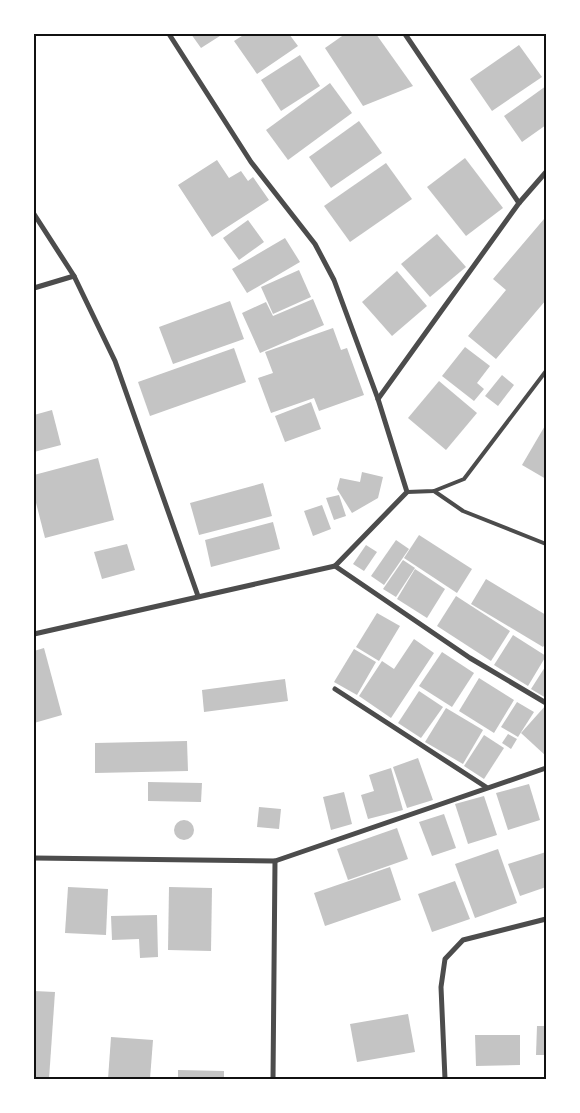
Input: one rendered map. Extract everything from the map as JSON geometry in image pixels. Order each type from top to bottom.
[{"type":"street","points":[[34,634],[335,566],[407,492],[378,398],[334,280],[315,244],[251,162],[169,34]]},
{"type":"street","points":[[405,34],[519,203]]},
{"type":"street","points":[[378,398],[519,203],[546,172]]},
{"type":"street","points":[[34,214],[74,276],[115,361],[198,596]]},
{"type":"street","points":[[34,288],[74,276]]},
{"type":"street","points":[[335,566],[470,658],[546,704]]},
{"type":"street","points":[[335,690],[486,788]]},
{"type":"street","points":[[34,858],[275,861],[546,768]]},
{"type":"street","points":[[273,1079],[275,861]]},
{"type":"street","points":[[445,1079],[441,987],[445,958],[463,940],[546,919]]},
{"type":"lane","points":[[407,492],[434,491],[464,480],[546,371]]},
{"type":"lane","points":[[434,491],[463,511],[546,544]]},
{"type":"building","points":[[191,34],[223,34],[201,48]]},
{"type":"building","points":[[245,34],[289,34],[298,46],[257,74],[234,41]]},
{"type":"building","points":[[345,34],[376,34],[413,86],[363,106],[325,48]]},
{"type":"building","points":[[519,45],[542,77],[492,111],[470,79]]},
{"type":"building","points":[[300,55],[320,86],[281,111],[261,80]]},
{"type":"building","points":[[330,83],[352,113],[288,160],[266,130]]},
{"type":"building","points":[[546,86],[546,125],[522,142],[504,116]]},
{"type":"building","points":[[359,121],[382,153],[331,188],[309,157]]},
{"type":"building","points":[[465,158],[503,208],[466,236],[427,187]]},
{"type":"building","points":[[217,160],[229,178],[241,171],[248,181],[253,177],[269,200],[212,237],[178,185]]},
{"type":"building","points":[[386,163],[412,199],[350,242],[324,206]]},
{"type":"building","points":[[544,219],[546,221],[546,300],[496,359],[468,336],[506,290],[493,279]]},
{"type":"building","points":[[248,220],[264,242],[239,260],[223,238]]},
{"type":"building","points":[[437,234],[466,267],[430,297],[401,264]]},
{"type":"building","points":[[285,238],[300,262],[247,293],[232,269]]},
{"type":"building","points":[[299,270],[311,297],[273,314],[261,287]]},
{"type":"building","points":[[397,271],[427,306],[392,336],[362,302]]},
{"type":"building","points":[[313,299],[324,325],[260,353],[242,313],[266,302],[273,316]]},
{"type":"building","points":[[230,301],[244,339],[173,364],[159,327]]},
{"type":"building","points":[[333,328],[341,350],[347,348],[364,395],[319,411],[314,398],[271,413],[258,378],[273,373],[265,352]]},
{"type":"building","points":[[465,347],[490,366],[477,383],[484,389],[474,401],[442,376]]},
{"type":"building","points":[[234,348],[246,382],[150,416],[138,382]]},
{"type":"building","points":[[502,375],[514,385],[498,406],[485,396]]},
{"type":"building","points":[[439,381],[477,413],[446,450],[408,418]]},
{"type":"building","points":[[311,402],[321,429],[285,442],[275,416]]},
{"type":"building","points":[[52,410],[61,445],[34,452],[34,415]]},
{"type":"building","points":[[546,424],[546,479],[522,465]]},
{"type":"building","points":[[98,458],[114,520],[45,538],[34,495],[34,475]]},
{"type":"building","points":[[362,472],[383,477],[378,498],[352,513],[337,489],[340,478],[360,482]]},
{"type":"building","points":[[263,483],[272,516],[199,535],[190,503]]},
{"type":"building","points":[[339,495],[346,516],[334,520],[326,498]]},
{"type":"building","points":[[322,505],[331,529],[313,536],[304,511]]},
{"type":"building","points":[[273,522],[280,549],[211,567],[205,540]]},
{"type":"building","points":[[419,535],[472,569],[457,593],[404,558]]},
{"type":"building","points":[[396,540],[409,549],[384,585],[371,576]]},
{"type":"building","points":[[127,544],[135,570],[102,579],[94,552]]},
{"type":"building","points":[[366,545],[377,552],[364,571],[353,564]]},
{"type":"building","points":[[403,560],[415,568],[396,597],[383,589]]},
{"type":"building","points":[[415,569],[445,589],[427,618],[397,599]]},
{"type":"building","points":[[486,579],[546,615],[546,643],[543,647],[471,604]]},
{"type":"building","points":[[456,596],[510,631],[491,661],[437,626]]},
{"type":"building","points":[[377,613],[400,626],[379,661],[356,647]]},
{"type":"building","points":[[513,635],[546,656],[528,686],[494,665]]},
{"type":"building","points":[[414,639],[434,653],[391,718],[359,696],[382,661],[394,669]]},
{"type":"building","points":[[44,648],[62,715],[34,723],[34,651]]},
{"type":"building","points":[[354,649],[376,662],[357,695],[334,682]]},
{"type":"building","points":[[442,652],[474,673],[452,707],[419,686]]},
{"type":"building","points":[[545,667],[546,669],[546,698],[531,689]]},
{"type":"building","points":[[479,678],[514,700],[494,733],[459,711]]},
{"type":"building","points":[[285,679],[288,701],[204,712],[202,690]]},
{"type":"building","points":[[419,691],[443,707],[421,738],[398,723]]},
{"type":"building","points":[[517,702],[534,712],[518,737],[501,727]]},
{"type":"building","points":[[546,705],[546,756],[521,733]]},
{"type":"building","points":[[446,708],[483,730],[463,764],[425,742]]},
{"type":"building","points":[[508,734],[517,739],[511,749],[502,743]]},
{"type":"building","points":[[484,735],[504,748],[484,779],[464,766]]},
{"type":"building","points":[[187,741],[188,771],[95,773],[95,743]]},
{"type":"building","points":[[418,758],[433,800],[407,808],[393,767]]},
{"type":"building","points":[[391,768],[403,810],[368,819],[361,795],[374,791],[369,775]]},
{"type":"building","points":[[148,782],[202,783],[201,802],[148,801]]},
{"type":"building","points":[[529,784],[540,820],[508,830],[496,793]]},
{"type":"building","points":[[344,792],[352,824],[331,830],[323,797]]},
{"type":"building","points":[[484,796],[497,835],[468,844],[455,804]]},
{"type":"building","points":[[259,807],[281,809],[279,829],[257,827]]},
{"type":"building","points":[[444,814],[456,848],[432,856],[419,822]]},
{"type":"building","points":[[180,820],[188,820],[194,826],[194,834],[188,840],[180,840],[174,834],[174,826]]},
{"type":"building","points":[[397,828],[408,859],[348,880],[337,849]]},
{"type":"building","points":[[498,849],[517,903],[475,918],[455,864]]},
{"type":"building","points":[[546,852],[546,887],[520,896],[508,864]]},
{"type":"building","points":[[390,867],[401,900],[325,926],[314,893]]},
{"type":"building","points":[[455,881],[470,919],[432,932],[418,894]]},
{"type":"building","points":[[68,887],[108,889],[106,935],[65,933]]},
{"type":"building","points":[[169,887],[212,888],[211,951],[168,950]]},
{"type":"building","points":[[157,915],[158,957],[140,958],[139,939],[112,940],[111,916]]},
{"type":"building","points":[[34,991],[55,992],[49,1079],[34,1079]]},
{"type":"building","points":[[408,1014],[415,1052],[357,1062],[350,1024]]},
{"type":"building","points":[[537,1026],[546,1026],[546,1055],[536,1055]]},
{"type":"building","points":[[475,1035],[520,1035],[520,1065],[476,1066]]},
{"type":"building","points":[[111,1037],[153,1040],[150,1079],[108,1079]]},
{"type":"building","points":[[178,1070],[224,1071],[224,1079],[178,1079]]}]
